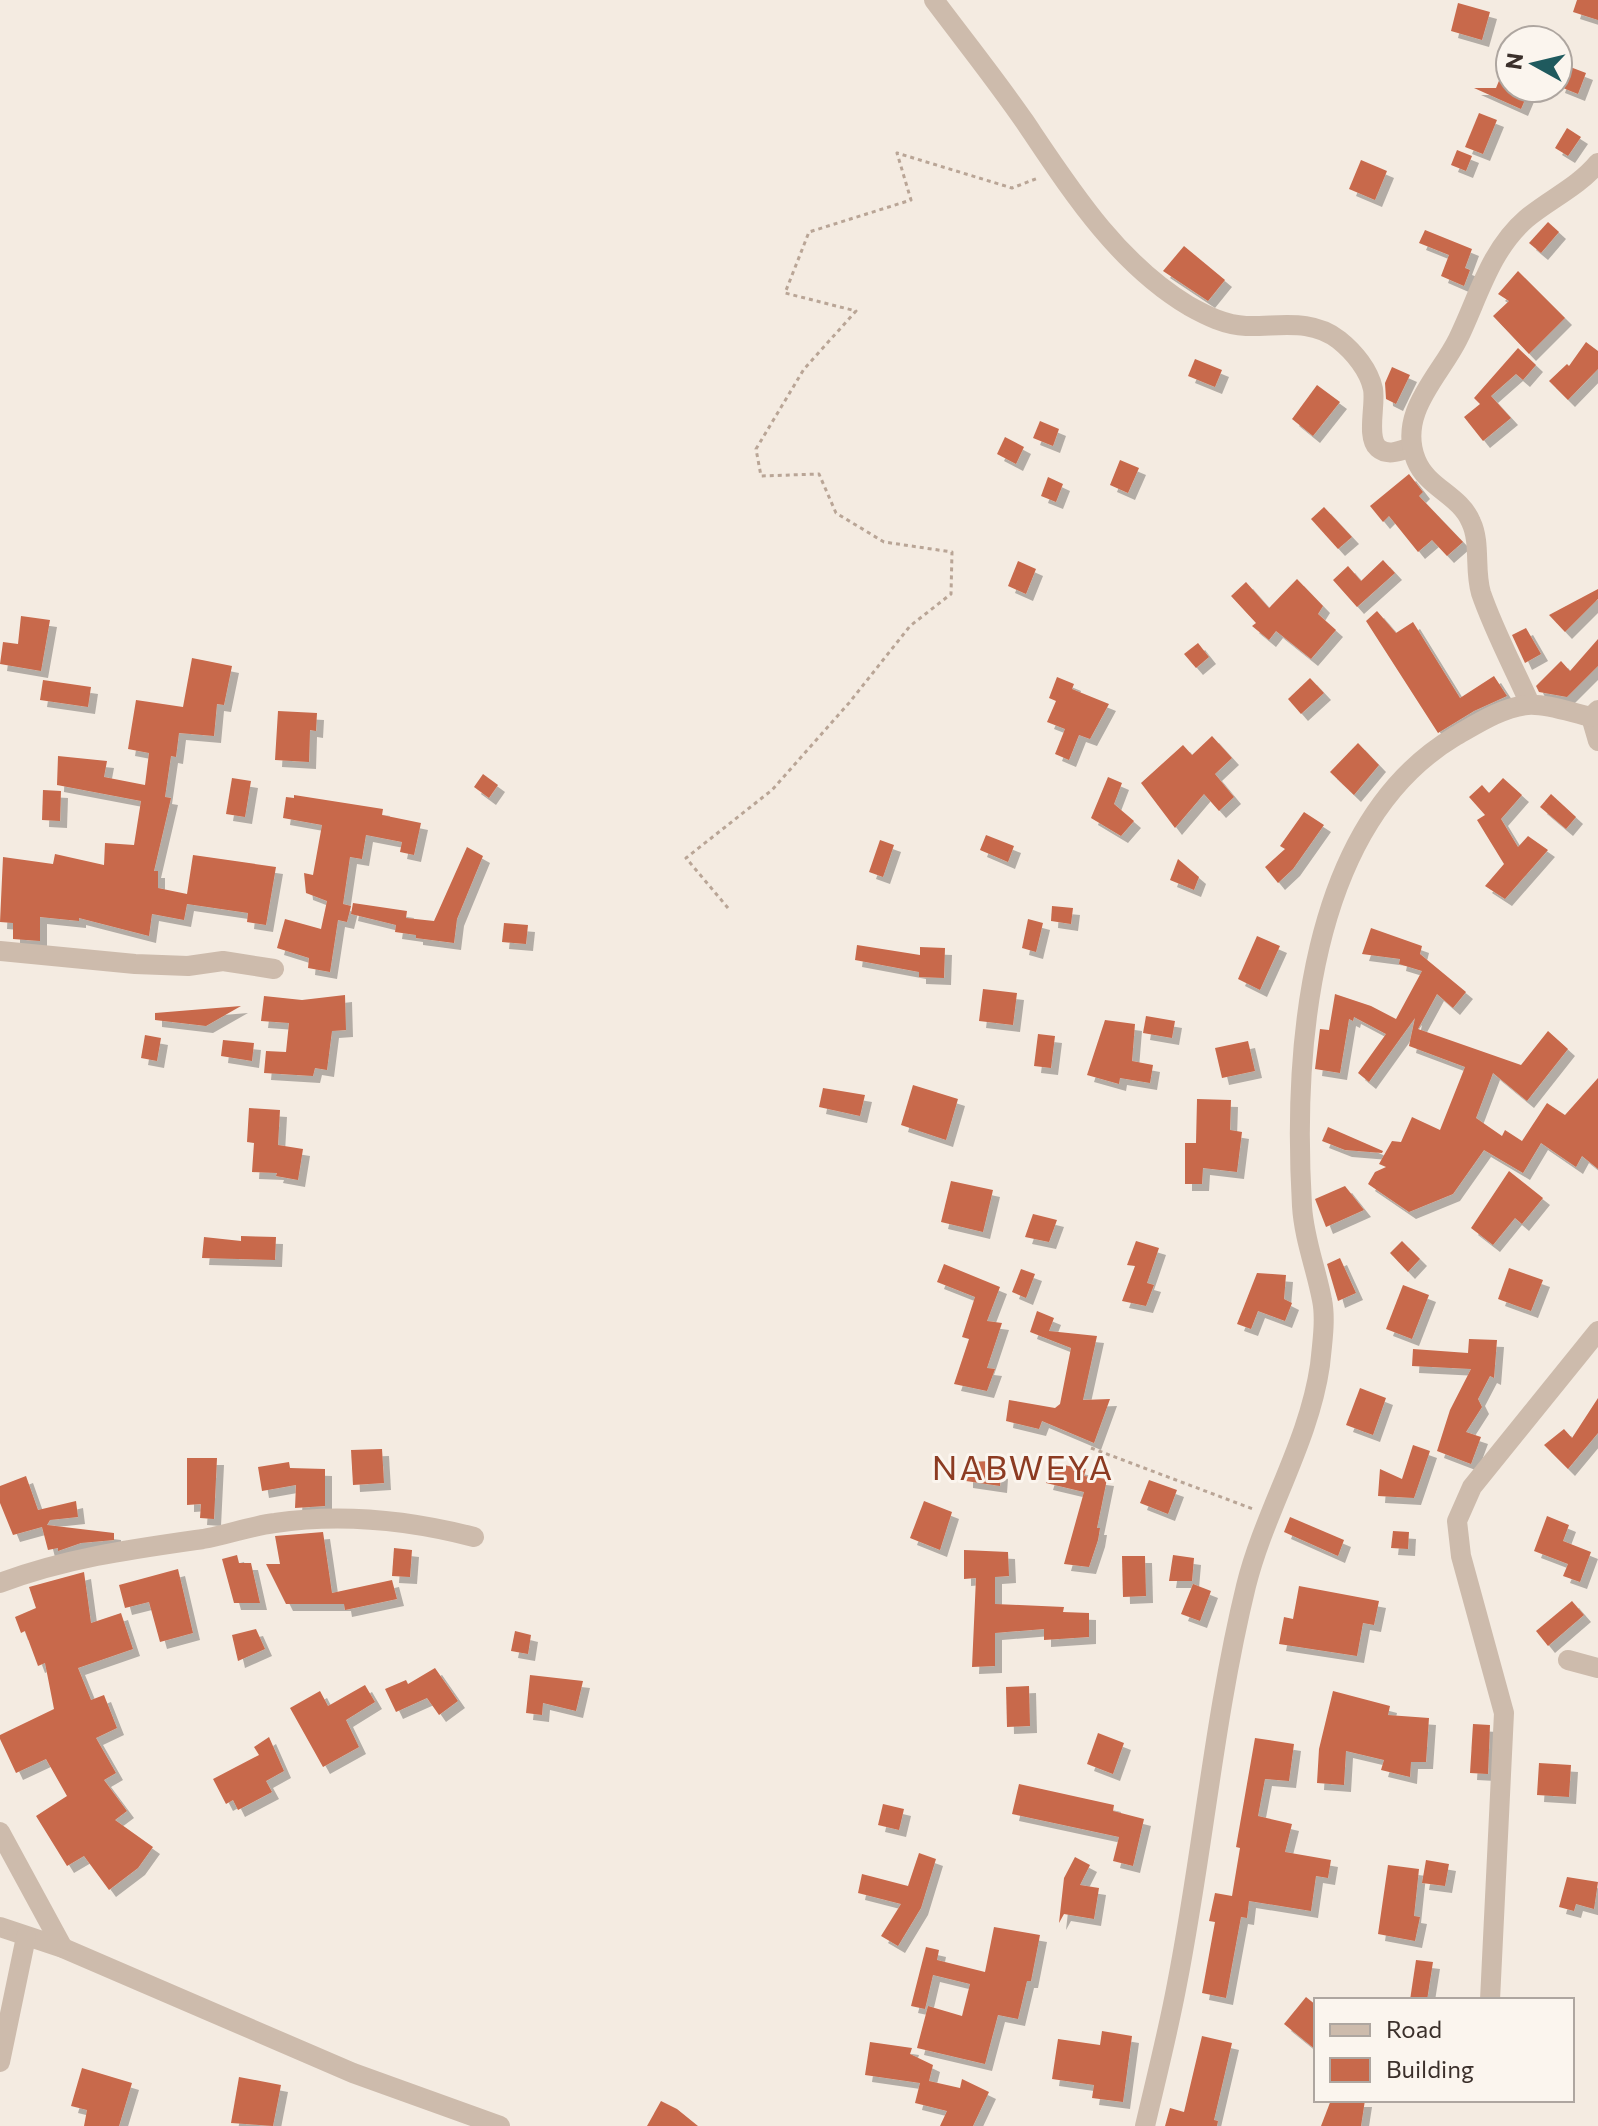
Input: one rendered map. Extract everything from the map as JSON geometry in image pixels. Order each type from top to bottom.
[{"type":"street","points":[[934,0],[1025,122],[1055,171],[1124,253],[1185,304],[1213,320],[1244,326],[1290,324],[1320,328],[1338,339],[1357,356],[1373,386],[1373,441],[1379,450],[1390,453],[1412,447]]},
{"type":"street","points":[[1530,704],[1481,592],[1475,565],[1473,526],[1466,509],[1426,477],[1412,447],[1413,426],[1429,381],[1458,338],[1481,283],[1511,235],[1526,219],[1575,185],[1598,163]]},
{"type":"street","points":[[1145,2126],[1177,1983],[1224,1690],[1246,1584],[1268,1515],[1303,1431],[1320,1365],[1323,1303],[1309,1256],[1302,1208],[1301,1067],[1325,926],[1357,840],[1390,790],[1439,746],[1491,716],[1530,704],[1594,713],[1598,741]]},
{"type":"street","points":[[0,951],[161,965],[223,961],[274,969]]},
{"type":"street","points":[[1490,1998],[1504,1713],[1461,1556],[1457,1521],[1472,1487],[1598,1331]]},
{"type":"street","points":[[0,1583],[66,1560],[207,1538],[274,1523],[382,1518],[474,1537]]},
{"type":"street","points":[[1568,1660],[1598,1668]]},
{"type":"street","points":[[0,1832],[63,1948]]},
{"type":"street","points":[[0,1927],[63,1948],[353,2073],[500,2126]]},
{"type":"street","points":[[0,2062],[26,1937]]},
{"type":"path","points":[[728,908],[686,858],[772,790],[849,703],[910,626],[951,594],[952,552],[884,542],[836,513],[819,474],[761,476],[756,449],[804,369],[856,311],[785,293],[809,232],[911,200],[897,153],[1012,188],[1055,171]]},
{"type":"path","points":[[1091,1448],[1268,1515]]},
{"type":"building","points":[[1577,0],[1598,0],[1598,20],[1573,12]]},
{"type":"building","points":[[1458,3],[1490,12],[1482,40],[1451,31]]},
{"type":"building","points":[[1574,68],[1586,73],[1578,94],[1574,92]]},
{"type":"building","points":[[1474,88],[1494,88],[1494,97]]},
{"type":"building","points":[[1479,113],[1497,120],[1483,154],[1465,147]]},
{"type":"building","points":[[1567,128],[1581,137],[1568,156],[1555,148]]},
{"type":"building","points":[[1457,150],[1472,156],[1466,171],[1451,165]]},
{"type":"building","points":[[1361,160],[1387,171],[1375,200],[1349,189]]},
{"type":"building","points":[[1548,222],[1559,232],[1541,253],[1529,243]]},
{"type":"building","points":[[1425,230],[1472,249],[1465,268],[1470,270],[1464,286],[1441,276],[1449,255],[1419,243]]},
{"type":"building","points":[[1184,246],[1225,280],[1208,301],[1163,271]]},
{"type":"building","points":[[1518,271],[1565,318],[1529,354],[1493,316],[1509,301],[1498,294]]},
{"type":"building","points":[[1586,342],[1598,351],[1598,369],[1568,400],[1549,381],[1567,364],[1569,366]]},
{"type":"building","points":[[1518,348],[1536,365],[1523,380],[1516,374],[1491,396],[1511,418],[1483,441],[1464,417],[1480,404],[1474,398]]},
{"type":"building","points":[[1195,359],[1222,370],[1215,387],[1188,376]]},
{"type":"building","points":[[1392,367],[1410,375],[1396,404],[1386,399],[1385,383]]},
{"type":"building","points":[[1317,385],[1340,402],[1313,436],[1292,419]]},
{"type":"building","points":[[1040,421],[1059,429],[1053,446],[1033,438]]},
{"type":"building","points":[[1005,437],[1024,447],[1016,464],[997,454]]},
{"type":"building","points":[[1120,460],[1139,468],[1128,493],[1110,485]]},
{"type":"building","points":[[1409,474],[1423,492],[1419,496],[1463,542],[1447,556],[1432,540],[1418,552],[1389,516],[1383,522],[1370,506]]},
{"type":"building","points":[[1048,477],[1063,484],[1056,502],[1041,496]]},
{"type":"building","points":[[1324,507],[1352,537],[1338,549],[1311,519]]},
{"type":"building","points":[[1383,560],[1395,573],[1357,607],[1333,580],[1348,566],[1361,581]]},
{"type":"building","points":[[1018,561],[1036,569],[1026,594],[1008,586]]},
{"type":"building","points":[[1297,579],[1323,606],[1318,614],[1336,630],[1311,659],[1276,631],[1269,640],[1252,626],[1256,623],[1231,596],[1246,582],[1269,608]]},
{"type":"building","points":[[1598,589],[1598,599],[1565,632],[1549,615]]},
{"type":"building","points":[[1377,611],[1396,633],[1413,622],[1460,698],[1494,676],[1507,696],[1438,733],[1366,621]]},
{"type":"building","points":[[21,616],[50,620],[41,671],[0,664],[3,642],[18,644]]},
{"type":"building","points":[[1526,628],[1541,654],[1525,663],[1512,635]]},
{"type":"building","points":[[1598,639],[1598,666],[1567,697],[1539,692],[1536,686],[1561,661],[1570,671]]},
{"type":"building","points":[[1198,643],[1209,657],[1196,668],[1184,654]]},
{"type":"building","points":[[192,658],[232,666],[224,705],[217,704],[214,736],[179,733],[176,757],[171,756],[165,797],[171,798],[154,871],[158,871],[158,888],[187,894],[193,855],[276,867],[266,925],[247,922],[248,913],[187,904],[184,920],[152,914],[149,936],[79,918],[79,921],[40,917],[40,941],[13,939],[13,923],[0,922],[3,857],[53,864],[55,854],[104,865],[105,843],[134,845],[141,801],[57,785],[58,756],[107,761],[104,777],[145,785],[149,753],[128,749],[136,700],[183,707]]},
{"type":"building","points":[[1057,677],[1074,684],[1072,689],[1109,704],[1090,739],[1079,735],[1069,760],[1055,754],[1065,729],[1047,722],[1056,701],[1049,698]]},
{"type":"building","points":[[1310,678],[1324,693],[1301,714],[1288,699]]},
{"type":"building","points":[[43,680],[91,687],[88,707],[40,700]]},
{"type":"building","points":[[278,711],[317,713],[316,731],[310,730],[309,762],[275,760]]},
{"type":"building","points":[[1212,736],[1232,758],[1215,774],[1234,797],[1219,811],[1204,794],[1175,828],[1141,783],[1183,745],[1192,755]]},
{"type":"building","points":[[1358,743],[1379,765],[1354,795],[1330,772]]},
{"type":"building","points":[[483,774],[498,785],[489,798],[474,787]]},
{"type":"building","points":[[1108,777],[1122,783],[1114,804],[1134,821],[1121,836],[1091,818]]},
{"type":"building","points":[[232,778],[251,781],[245,817],[226,814]]},
{"type":"building","points":[[1503,778],[1522,795],[1501,819],[1518,847],[1528,836],[1548,850],[1505,899],[1485,886],[1504,864],[1477,820],[1485,815],[1469,797],[1482,785],[1489,793]]},
{"type":"building","points":[[43,790],[61,791],[60,821],[42,820]]},
{"type":"building","points":[[1551,794],[1576,817],[1566,829],[1540,807]]},
{"type":"building","points":[[294,795],[383,809],[382,815],[421,823],[414,855],[400,852],[402,842],[366,835],[362,859],[350,857],[343,904],[351,906],[347,922],[338,920],[330,972],[308,968],[309,958],[277,948],[285,919],[321,929],[327,901],[306,893],[304,873],[313,875],[322,825],[283,818],[286,797],[294,798]]},
{"type":"building","points":[[1304,812],[1324,825],[1293,869],[1278,883],[1265,867],[1285,849],[1280,846]]},
{"type":"building","points":[[986,835],[1014,846],[1008,862],[980,850]]},
{"type":"building","points":[[880,840],[894,845],[883,877],[869,872]]},
{"type":"building","points":[[467,847],[483,856],[457,919],[454,943],[416,938],[416,935],[395,932],[396,925],[351,914],[353,903],[407,911],[406,918],[434,921]]},
{"type":"building","points":[[1178,859],[1199,877],[1194,890],[1170,880]]},
{"type":"building","points":[[1052,906],[1073,908],[1071,924],[1051,921]]},
{"type":"building","points":[[1028,919],[1043,923],[1036,952],[1022,948]]},
{"type":"building","points":[[504,923],[528,925],[526,944],[502,942]]},
{"type":"building","points":[[1371,928],[1422,946],[1420,954],[1466,992],[1453,1008],[1437,994],[1418,1029],[1521,1065],[1548,1031],[1568,1049],[1527,1101],[1493,1073],[1476,1118],[1502,1136],[1505,1130],[1522,1141],[1547,1103],[1565,1115],[1598,1078],[1598,1169],[1582,1156],[1576,1167],[1541,1143],[1523,1173],[1484,1150],[1453,1194],[1409,1212],[1368,1184],[1375,1172],[1386,1167],[1379,1164],[1392,1141],[1401,1142],[1412,1117],[1440,1130],[1465,1067],[1409,1046],[1415,1018],[1369,1082],[1358,1073],[1386,1034],[1354,1017],[1353,1021],[1349,1019],[1340,1073],[1315,1069],[1320,1029],[1329,1030],[1335,994],[1371,1006],[1396,1019],[1422,971],[1399,964],[1400,959],[1362,954]]},
{"type":"building","points":[[1257,936],[1280,946],[1260,990],[1238,979]]},
{"type":"building","points":[[857,945],[920,955],[920,947],[945,948],[944,978],[919,977],[919,972],[855,960]]},
{"type":"building","points":[[983,989],[1017,993],[1013,1025],[979,1021]]},
{"type":"building","points":[[345,995],[346,1030],[332,1031],[327,1070],[315,1068],[313,1076],[264,1073],[266,1051],[286,1052],[289,1023],[261,1021],[264,996],[302,1000]]},
{"type":"building","points":[[241,1006],[206,1026],[155,1020],[155,1013]]},
{"type":"building","points":[[1146,1016],[1175,1021],[1172,1038],[1143,1033]]},
{"type":"building","points":[[1105,1020],[1135,1024],[1132,1061],[1153,1065],[1150,1083],[1120,1078],[1119,1084],[1087,1075]]},
{"type":"building","points":[[1038,1034],[1055,1036],[1051,1068],[1034,1066]]},
{"type":"building","points":[[145,1035],[161,1038],[157,1061],[141,1058]]},
{"type":"building","points":[[223,1040],[254,1043],[252,1061],[221,1056]]},
{"type":"building","points":[[1248,1041],[1255,1071],[1222,1078],[1215,1048]]},
{"type":"building","points":[[913,1085],[958,1099],[946,1140],[901,1125]]},
{"type":"building","points":[[823,1088],[865,1095],[860,1116],[819,1107]]},
{"type":"building","points":[[1197,1099],[1231,1100],[1230,1130],[1242,1132],[1237,1172],[1203,1168],[1202,1184],[1185,1184],[1185,1143],[1196,1143]]},
{"type":"building","points":[[249,1108],[280,1110],[278,1145],[303,1149],[298,1180],[276,1176],[277,1173],[252,1172],[254,1143],[247,1142]]},
{"type":"building","points":[[1328,1127],[1383,1151],[1345,1150],[1322,1141]]},
{"type":"building","points":[[1509,1171],[1543,1198],[1522,1224],[1515,1218],[1493,1245],[1471,1228]]},
{"type":"building","points":[[951,1181],[993,1190],[983,1232],[941,1222]]},
{"type":"building","points":[[1345,1186],[1364,1210],[1326,1227],[1315,1199]]},
{"type":"building","points":[[1033,1214],[1057,1220],[1049,1242],[1025,1237]]},
{"type":"building","points":[[241,1236],[276,1237],[275,1260],[202,1258],[204,1237],[241,1241]]},
{"type":"building","points":[[1136,1241],[1159,1248],[1147,1283],[1154,1285],[1146,1306],[1122,1301],[1135,1266],[1127,1265]]},
{"type":"building","points":[[1402,1241],[1420,1259],[1408,1272],[1390,1253]]},
{"type":"building","points":[[1340,1258],[1356,1293],[1338,1301],[1327,1264]]},
{"type":"building","points":[[944,1264],[1000,1287],[987,1321],[1002,1323],[987,1368],[995,1369],[987,1391],[954,1384],[969,1339],[962,1337],[975,1297],[937,1282]]},
{"type":"building","points":[[1509,1268],[1543,1280],[1531,1311],[1498,1299]]},
{"type":"building","points":[[1021,1269],[1035,1274],[1026,1298],[1012,1292]]},
{"type":"building","points":[[1257,1273],[1286,1275],[1284,1299],[1292,1303],[1285,1321],[1258,1311],[1251,1329],[1237,1324]]},
{"type":"building","points":[[1403,1285],[1429,1295],[1412,1339],[1386,1329]]},
{"type":"building","points":[[1037,1311],[1054,1318],[1049,1331],[1097,1336],[1083,1400],[1110,1399],[1094,1443],[1042,1421],[1039,1429],[1006,1421],[1009,1400],[1055,1408],[1060,1404],[1071,1348],[1030,1332]]},
{"type":"building","points":[[1469,1339],[1497,1340],[1494,1378],[1490,1376],[1478,1399],[1482,1407],[1466,1432],[1481,1437],[1471,1464],[1437,1451],[1450,1410],[1471,1369],[1412,1366],[1413,1349],[1468,1353]]},
{"type":"building","points":[[1360,1388],[1386,1398],[1373,1435],[1346,1425]]},
{"type":"building","points":[[1598,1398],[1598,1433],[1568,1469],[1544,1445],[1564,1429],[1572,1438]]},
{"type":"building","points":[[1413,1445],[1430,1451],[1414,1498],[1378,1496],[1380,1469],[1402,1479]]},
{"type":"building","points":[[382,1449],[384,1483],[353,1485],[351,1450]]},
{"type":"building","points":[[187,1458],[217,1458],[214,1519],[200,1518],[201,1504],[187,1505]]},
{"type":"building","points":[[992,1461],[992,1469],[1001,1472],[1000,1486],[966,1481],[966,1462]]},
{"type":"building","points":[[289,1462],[290,1468],[325,1469],[325,1506],[295,1508],[296,1485],[262,1491],[258,1467]]},
{"type":"building","points":[[1052,1463],[1086,1469],[1084,1476],[1107,1479],[1097,1528],[1100,1528],[1098,1540],[1089,1567],[1064,1564],[1084,1492],[1046,1483]]},
{"type":"building","points":[[26,1476],[38,1510],[76,1501],[78,1517],[50,1520],[47,1525],[114,1533],[114,1540],[81,1543],[58,1551],[58,1548],[48,1550],[42,1527],[13,1535],[0,1503],[0,1486]]},
{"type":"building","points":[[1149,1480],[1177,1490],[1168,1514],[1140,1503]]},
{"type":"building","points":[[924,1501],[952,1512],[940,1550],[910,1538]]},
{"type":"building","points":[[1547,1516],[1569,1525],[1563,1541],[1591,1552],[1580,1582],[1563,1576],[1568,1564],[1534,1551]]},
{"type":"building","points":[[1290,1517],[1344,1540],[1338,1556],[1284,1532]]},
{"type":"building","points":[[1393,1531],[1409,1532],[1408,1549],[1391,1548]]},
{"type":"building","points":[[323,1532],[332,1593],[392,1580],[397,1599],[345,1610],[344,1604],[286,1604],[266,1564],[280,1564],[275,1536]]},
{"type":"building","points":[[394,1548],[412,1550],[410,1577],[392,1576]]},
{"type":"building","points":[[964,1550],[1008,1552],[1009,1576],[995,1577],[995,1604],[1064,1607],[1063,1612],[1089,1613],[1089,1637],[1044,1640],[1044,1629],[995,1633],[995,1666],[972,1667],[976,1578],[964,1579]]},
{"type":"building","points":[[237,1555],[239,1563],[251,1563],[260,1603],[234,1603],[222,1559]]},
{"type":"building","points":[[1173,1555],[1194,1558],[1192,1581],[1169,1581]]},
{"type":"building","points":[[1122,1556],[1145,1556],[1146,1596],[1123,1597]]},
{"type":"building","points":[[178,1569],[193,1633],[160,1642],[149,1602],[125,1608],[119,1585]]},
{"type":"building","points":[[84,1572],[91,1623],[121,1613],[133,1649],[78,1668],[91,1700],[104,1695],[117,1728],[96,1738],[116,1773],[104,1780],[127,1811],[115,1820],[153,1847],[138,1868],[109,1890],[84,1856],[67,1866],[36,1816],[67,1796],[46,1759],[16,1773],[0,1739],[0,1735],[54,1709],[45,1663],[38,1666],[25,1631],[21,1633],[15,1617],[36,1608],[29,1587]]},
{"type":"building","points":[[1193,1584],[1211,1591],[1200,1621],[1181,1614]]},
{"type":"building","points":[[1299,1586],[1379,1601],[1374,1625],[1363,1623],[1357,1656],[1279,1644],[1284,1617],[1293,1619]]},
{"type":"building","points":[[1572,1601],[1584,1615],[1548,1646],[1536,1631]]},
{"type":"building","points":[[256,1629],[265,1649],[238,1661],[232,1635]]},
{"type":"building","points":[[515,1631],[531,1635],[528,1654],[511,1651]]},
{"type":"building","points":[[435,1668],[458,1701],[439,1715],[427,1698],[396,1712],[385,1689],[406,1680],[408,1684]]},
{"type":"building","points":[[530,1675],[583,1681],[576,1711],[543,1703],[542,1715],[526,1713]]},
{"type":"building","points":[[365,1685],[375,1702],[346,1720],[359,1747],[323,1767],[290,1708],[320,1691],[328,1706]]},
{"type":"building","points":[[1029,1686],[1030,1726],[1007,1727],[1006,1687]]},
{"type":"building","points":[[1333,1691],[1390,1706],[1388,1715],[1429,1718],[1426,1762],[1411,1762],[1410,1777],[1381,1770],[1384,1760],[1346,1751],[1344,1785],[1317,1783],[1319,1749]]},
{"type":"building","points":[[1473,1724],[1490,1725],[1488,1774],[1470,1773]]},
{"type":"building","points":[[1098,1733],[1124,1743],[1113,1774],[1087,1764]]},
{"type":"building","points":[[269,1737],[284,1771],[266,1781],[272,1792],[238,1810],[233,1800],[226,1804],[213,1779],[259,1755],[254,1747]]},
{"type":"building","points":[[1255,1738],[1294,1744],[1289,1781],[1265,1779],[1258,1816],[1292,1824],[1285,1852],[1331,1860],[1328,1878],[1316,1876],[1311,1911],[1249,1901],[1247,1918],[1241,1917],[1226,1998],[1202,1993],[1215,1922],[1209,1921],[1215,1893],[1232,1896],[1240,1848],[1236,1847]]},
{"type":"building","points":[[1539,1763],[1571,1765],[1569,1797],[1537,1795]]},
{"type":"building","points":[[1019,1784],[1114,1805],[1113,1811],[1144,1819],[1133,1866],[1113,1861],[1119,1837],[1012,1814]]},
{"type":"building","points":[[883,1804],[904,1809],[899,1830],[878,1825]]},
{"type":"building","points":[[919,1853],[936,1859],[921,1908],[898,1946],[881,1936],[901,1904],[858,1893],[862,1874],[908,1886]]},
{"type":"building","points":[[1075,1857],[1090,1865],[1080,1885],[1099,1888],[1094,1919],[1064,1914],[1059,1923],[1064,1878]]},
{"type":"building","points":[[1426,1860],[1449,1864],[1445,1886],[1422,1883]]},
{"type":"building","points":[[1388,1865],[1419,1869],[1414,1916],[1420,1917],[1415,1941],[1378,1934]]},
{"type":"building","points":[[1567,1877],[1598,1882],[1594,1909],[1576,1904],[1574,1911],[1559,1907]]},
{"type":"building","points":[[994,1927],[1040,1935],[1031,1981],[1027,1981],[1018,2019],[998,2015],[985,2064],[917,2048],[928,2006],[962,2016],[970,1984],[933,1975],[925,2009],[911,2006],[926,1947],[939,1950],[937,1960],[985,1972]]},
{"type":"building","points":[[1416,1960],[1433,1962],[1427,1998],[1410,1998]]},
{"type":"building","points":[[1306,1997],[1314,2003],[1314,2048],[1284,2024]]},
{"type":"building","points":[[1102,2031],[1132,2036],[1123,2102],[1092,2098],[1094,2085],[1052,2079],[1058,2039],[1100,2045]]},
{"type":"building","points":[[1202,2036],[1232,2043],[1214,2120],[1218,2121],[1217,2126],[1165,2126],[1170,2108],[1184,2112]]},
{"type":"building","points":[[870,2042],[912,2048],[910,2054],[933,2065],[929,2081],[960,2088],[962,2079],[989,2092],[973,2126],[940,2126],[947,2111],[915,2103],[920,2083],[865,2075]]},
{"type":"building","points":[[82,2068],[132,2083],[119,2126],[84,2126],[87,2110],[71,2106]]},
{"type":"building","points":[[239,2077],[281,2085],[273,2126],[231,2123]]},
{"type":"building","points":[[661,2101],[677,2109],[698,2126],[647,2126]]},
{"type":"building","points":[[1330,2102],[1365,2102],[1361,2126],[1321,2126]]},
{"type":"district","name":"NABWEYA","points":[[1023,1466]]}]
